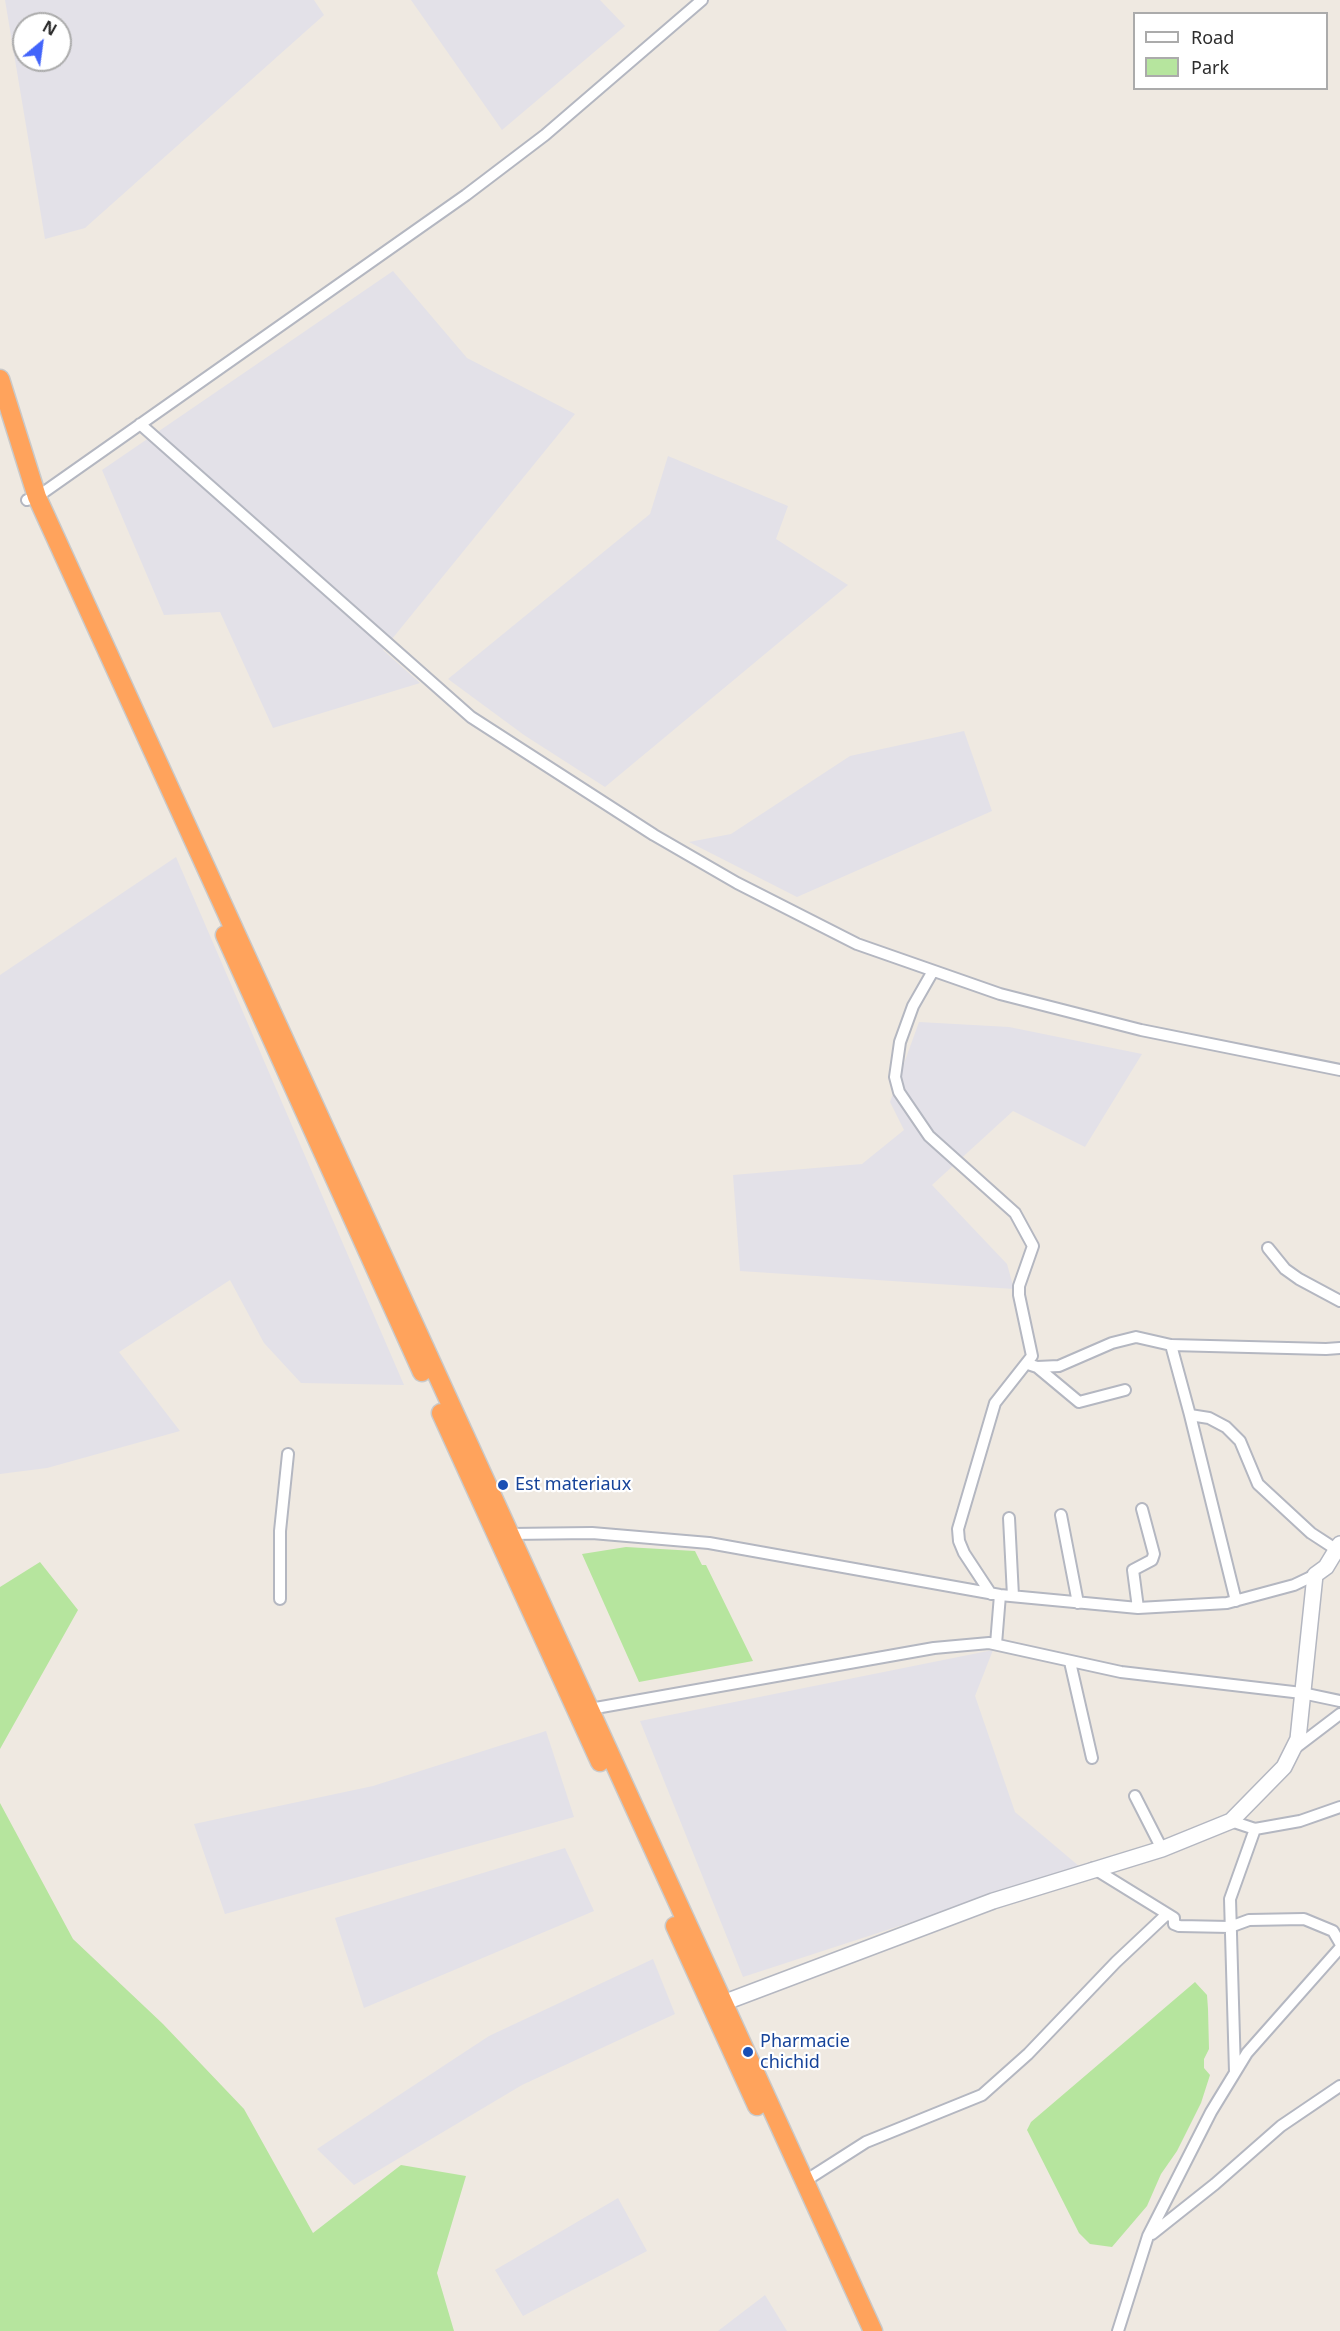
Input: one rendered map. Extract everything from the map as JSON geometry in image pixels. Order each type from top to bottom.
[{"type":"highway","points":[[0,379],[32,498],[590,1709],[861,2331]]},
{"type":"highway","points":[[0,416],[32,498],[718,2005],[805,2181],[873,2331]]},
{"type":"street","points":[[32,498],[465,195],[545,135],[702,0]]},
{"type":"street","points":[[140,424],[452,702],[490,731],[654,835],[737,883],[856,944],[1000,994],[1141,1030],[1340,1070]]},
{"type":"street","points":[[933,971],[904,1026],[895,1077],[899,1092],[929,1136],[1015,1213],[1027,1231],[1033,1246],[1019,1286],[1031,1345],[1032,1365],[995,1403],[958,1529],[959,1541],[964,1553],[996,1594],[996,1644]]},
{"type":"street","points":[[1268,1248],[1285,1269],[1340,1301]]},
{"type":"street","points":[[1032,1365],[1059,1366],[1124,1339],[1143,1337],[1171,1345],[1340,1348]]},
{"type":"street","points":[[1171,1345],[1236,1600]]},
{"type":"street","points":[[1032,1365],[1079,1402],[1125,1390]]},
{"type":"street","points":[[1190,1415],[1209,1418],[1226,1427],[1240,1441],[1258,1484],[1303,1526],[1332,1559]]},
{"type":"street","points":[[280,1599],[280,1531],[288,1454]]},
{"type":"street","points":[[1138,1608],[1133,1570],[1152,1560],[1154,1554],[1142,1509]]},
{"type":"street","points":[[1061,1515],[1078,1603]]},
{"type":"street","points":[[1009,1518],[1013,1596]]},
{"type":"street","points":[[510,1534],[592,1533],[709,1543],[996,1594],[1138,1608],[1168,1608],[1236,1600],[1284,1588],[1332,1559]]},
{"type":"street","points":[[718,2005],[993,1901],[1093,1868],[1162,1849],[1231,1821],[1284,1767],[1302,1729],[1302,1693],[1332,1559]]},
{"type":"street","points":[[590,1709],[934,1648],[996,1644],[1062,1657],[1070,1662],[1120,1672],[1302,1693],[1340,1701]]},
{"type":"street","points":[[1070,1662],[1092,1758]]},
{"type":"street","points":[[1294,1749],[1340,1714]]},
{"type":"street","points":[[1135,1796],[1162,1849]]},
{"type":"street","points":[[1231,1821],[1255,1829],[1300,1821],[1340,1807]]},
{"type":"street","points":[[1235,2072],[1230,1899],[1255,1829]]},
{"type":"street","points":[[1093,1868],[1174,1918],[1174,1924],[1179,1926],[1230,1927],[1249,1920],[1304,1919],[1333,1931],[1340,1943]]},
{"type":"street","points":[[805,2181],[866,2142],[982,2095],[1028,2054],[1116,1962],[1167,1914]]},
{"type":"street","points":[[1118,2331],[1148,2236],[1211,2112],[1247,2053],[1340,1948]]},
{"type":"street","points":[[1148,2236],[1215,2184],[1281,2126],[1340,2086]]},
{"type":"shaded area","points":[[5,0],[314,0],[324,15],[85,228],[45,239],[17,72],[72,72],[72,12],[12,12],[12,42]]},
{"type":"shaded area","points":[[411,0],[600,0],[625,26],[502,130]]},
{"type":"shaded area","points":[[393,271],[467,358],[575,414],[383,650],[420,683],[273,728],[220,612],[164,615],[102,470]]},
{"type":"shaded area","points":[[668,456],[788,506],[776,539],[848,585],[605,787],[524,735],[448,679],[650,514]]},
{"type":"shaded area","points":[[964,731],[992,811],[797,897],[689,842],[731,834],[850,756]]},
{"type":"shaded area","points":[[176,857],[404,1385],[301,1383],[264,1343],[230,1280],[119,1352],[180,1431],[47,1468],[0,1474],[0,975]]},
{"type":"shaded area","points":[[919,1022],[1009,1027],[1142,1054],[1085,1147],[1013,1111],[932,1185],[1007,1264],[1014,1289],[740,1271],[733,1175],[862,1164],[904,1130],[890,1102]]},
{"type":"shaded area","points":[[993,1650],[975,1696],[1015,1812],[1080,1867],[743,1977],[640,1721]]},
{"type":"shaded area","points":[[546,1731],[574,1817],[225,1914],[194,1824],[373,1786]]},
{"type":"shaded area","points":[[565,1848],[594,1911],[364,2008],[335,1918]]},
{"type":"shaded area","points":[[653,1959],[675,2014],[522,2085],[354,2185],[317,2149],[489,2036]]},
{"type":"shaded area","points":[[618,2198],[647,2251],[523,2316],[495,2270]]},
{"type":"shaded area","points":[[765,2295],[787,2331],[718,2331]]},
{"type":"green space","points":[[626,1547],[695,1551],[702,1565],[706,1565],[753,1661],[639,1682],[582,1554]]},
{"type":"green space","points":[[40,1562],[78,1610],[0,1749],[0,1587]]},
{"type":"green space","points":[[0,1803],[73,1939],[163,2024],[244,2109],[313,2233],[401,2165],[466,2176],[437,2273],[454,2331],[0,2331]]},
{"type":"green space","points":[[1195,1982],[1207,1995],[1208,2009],[1209,2049],[1204,2059],[1204,2068],[1210,2075],[1201,2103],[1177,2151],[1161,2174],[1147,2206],[1112,2247],[1090,2244],[1079,2233],[1027,2130],[1031,2122]]},
{"type":"place","name":"Est materiaux","points":[[503,1485]]},
{"type":"place","name":"Pharmacie chichid","points":[[748,2052]]}]
